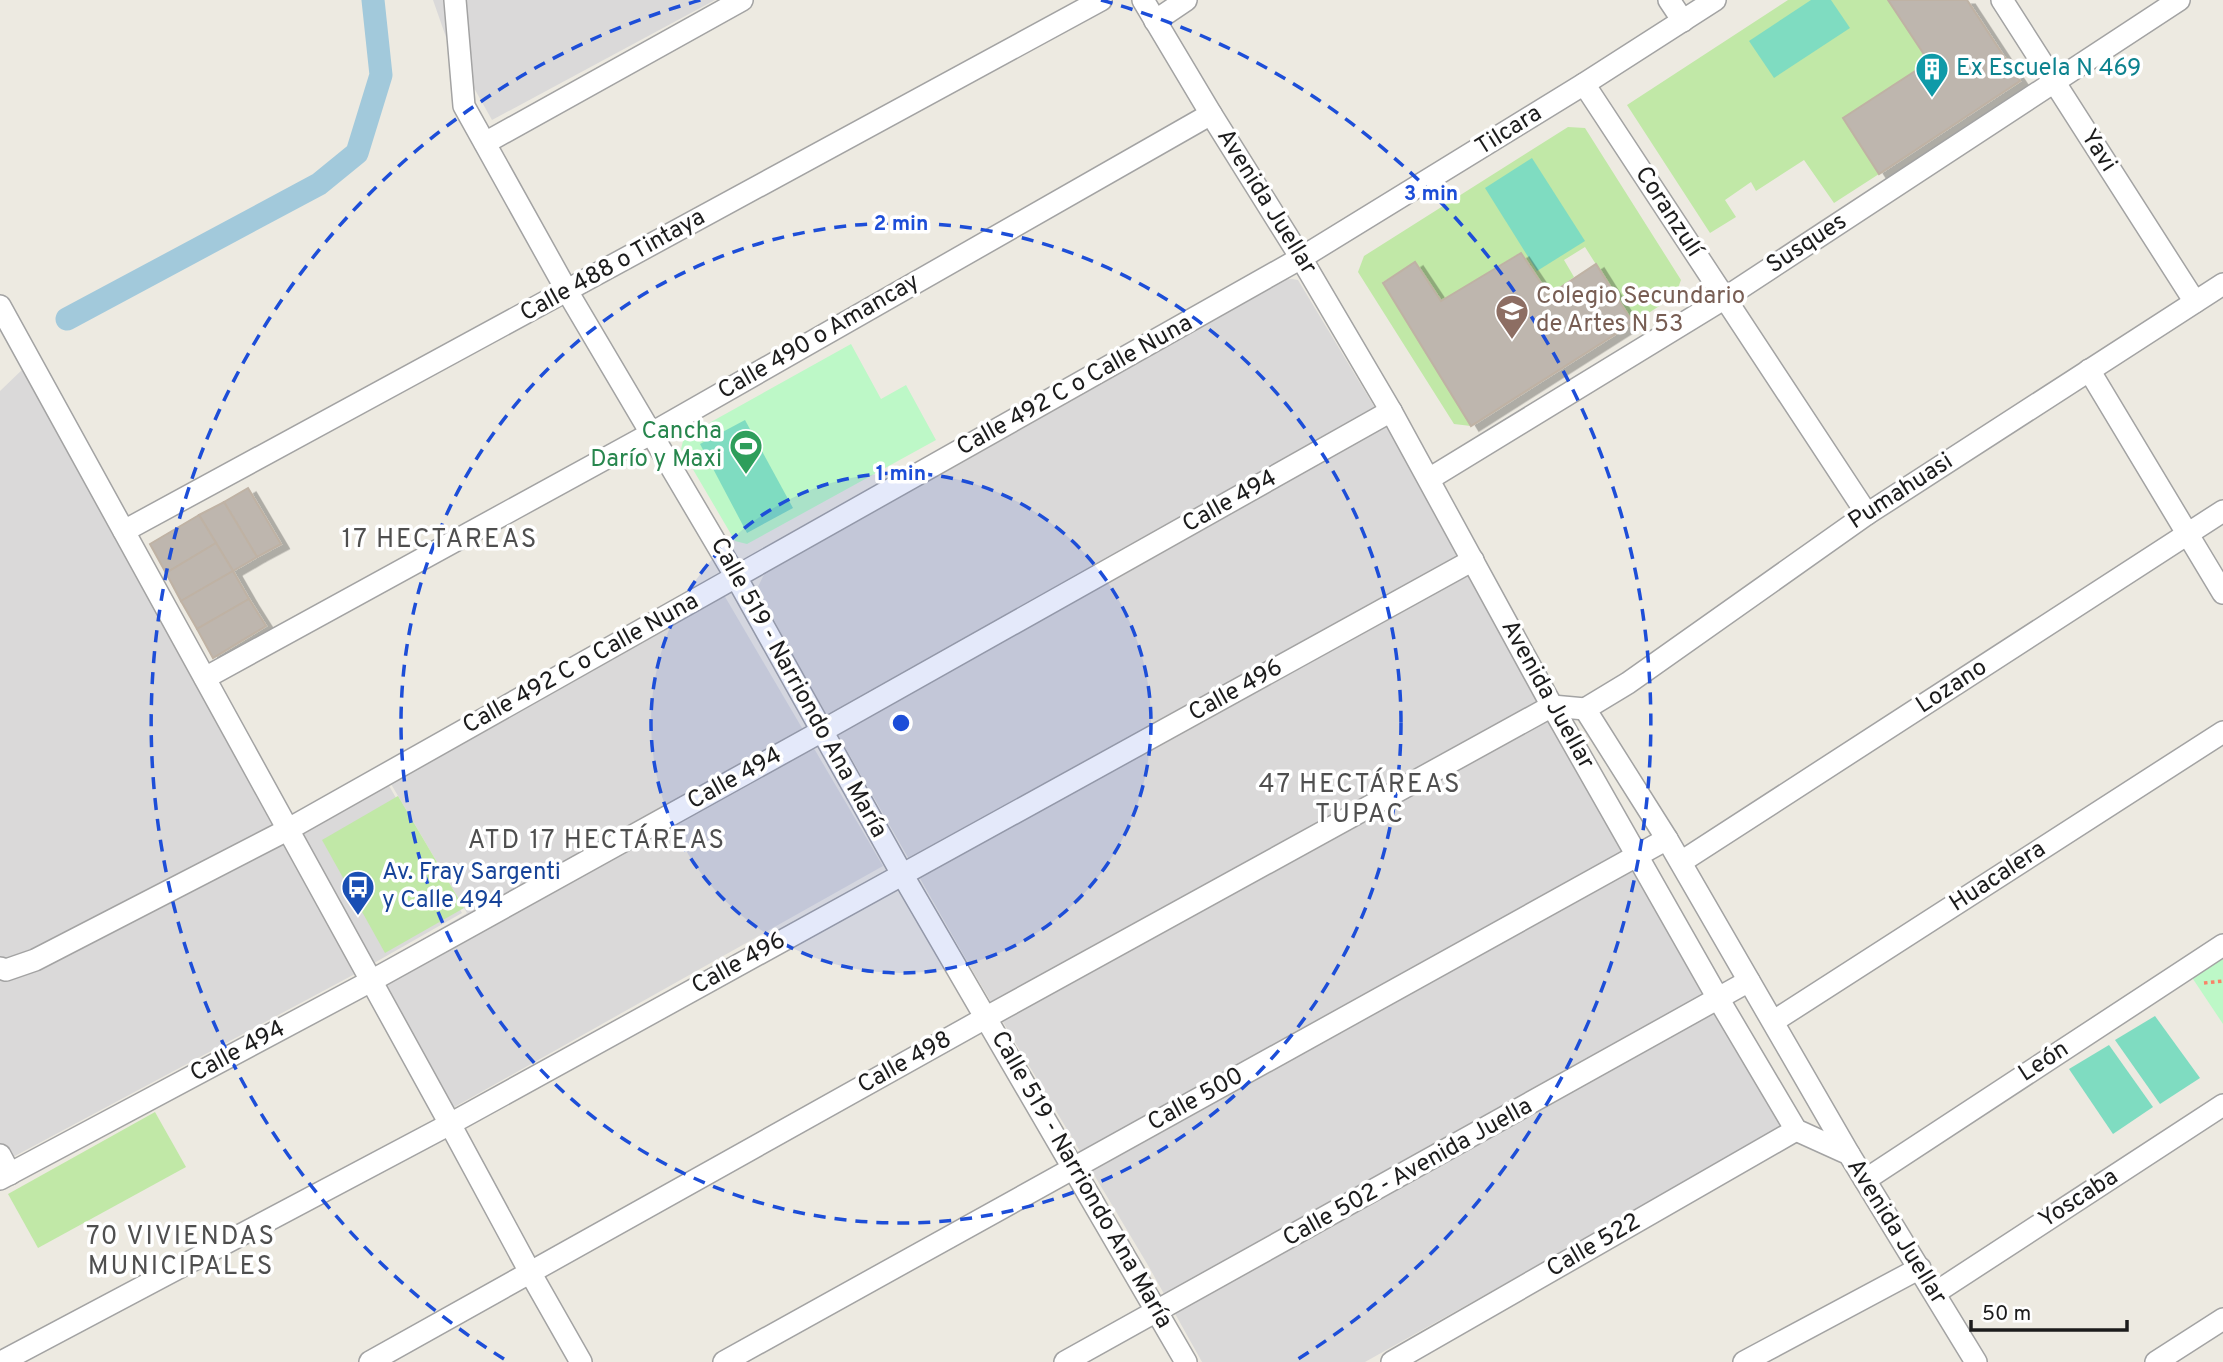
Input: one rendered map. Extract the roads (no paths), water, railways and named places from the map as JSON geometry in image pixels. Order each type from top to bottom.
[{"type":"street","name":"Calle 519 - Narriondo Ana María","points":[[455,0],[464,106],[567,291],[736,577],[902,874],[1186,1362]]},
{"type":"street","points":[[485,143],[742,0]]},
{"type":"street","name":"Calle 488 o Tintaya","points":[[124,531],[1101,0]]},
{"type":"street","name":"Avenida Juellar","points":[[1143,0],[1391,411],[1552,706],[1796,1130],[1850,1154],[1935,1293],[1972,1361]]},
{"type":"street","points":[[1154,21],[1186,0]]},
{"type":"street","points":[[1669,0],[1683,21]]},
{"type":"street","name":"Tilcara","points":[[1301,258],[1715,0]]},
{"type":"street","name":"Yavi","points":[[2002,0],[2195,302]]},
{"type":"street","name":"Susques","points":[[1429,479],[1725,298],[2179,0]]},
{"type":"street","name":"Coranzulí","points":[[1584,84],[1867,514]]},
{"type":"street","name":"Calle 490 o Amancay","points":[[205,678],[652,433],[1211,114]]},
{"type":"street","name":"Calle 492 C o Calle Nuna","points":[[0,968],[6,970],[35,960],[287,830],[1301,258]]},
{"type":"street","name":"Pumahuasi","points":[[1585,709],[1628,683],[1867,514],[2223,284]]},
{"type":"street","points":[[0,306],[581,1362]]},
{"type":"street","points":[[2089,370],[2223,593]]},
{"type":"street","name":"Calle 494","points":[[5,1177],[371,981],[1391,411]]},
{"type":"street","name":"Lozano","points":[[1681,862],[2223,511]]},
{"type":"street","name":"Calle 496","points":[[1,1362],[450,1124],[1473,560]]},
{"type":"street","points":[[1552,706],[1585,709],[1681,862],[1850,1154]]},
{"type":"street","name":"Calle 498","points":[[370,1362],[987,1017],[1552,706]]},
{"type":"street","name":"Huacalera","points":[[1774,1021],[2223,732]]},
{"type":"street","name":"Calle 500","points":[[724,1362],[1667,839]]},
{"type":"street","name":"León","points":[[1865,1180],[2223,945]]},
{"type":"street","name":"Calle 502 - Avenida Juella","points":[[1065,1362],[1749,981]]},
{"type":"street","name":"Yoscaba","points":[[1935,1293],[2223,1104]]},
{"type":"street","name":"Calle 522","points":[[1392,1362],[1796,1130]]},
{"type":"street","points":[[0,1155],[5,1177]]},
{"type":"street","points":[[1744,1362],[1920,1268]]},
{"type":"street","points":[[2156,1362],[2223,1319]]},
{"type":"waterway","points":[[67,319],[319,184],[357,153],[381,75],[373,0]]},
{"type":"place","name":"Ex Escuela N 469","points":[[1932,99]]},
{"type":"place","name":"Colegio Secundario de Artes N 53","points":[[1512,341]]},
{"type":"place","name":"Cancha Darío y Maxi","points":[[746,476]]},
{"type":"place","name":"Av. Fray Sargenti y Calle 494","points":[[358,917]]},
{"type":"district","name":"17 HECTAREAS","points":[[440,540]]},
{"type":"district","name":"47 HECTÁREAS TUPAC","points":[[1360,800]]},
{"type":"district","name":"ATD 17 HECTÁREAS","points":[[597,841]]},
{"type":"district","name":"70 VIVIENDAS MUNICIPALES","points":[[181,1252]]}]
